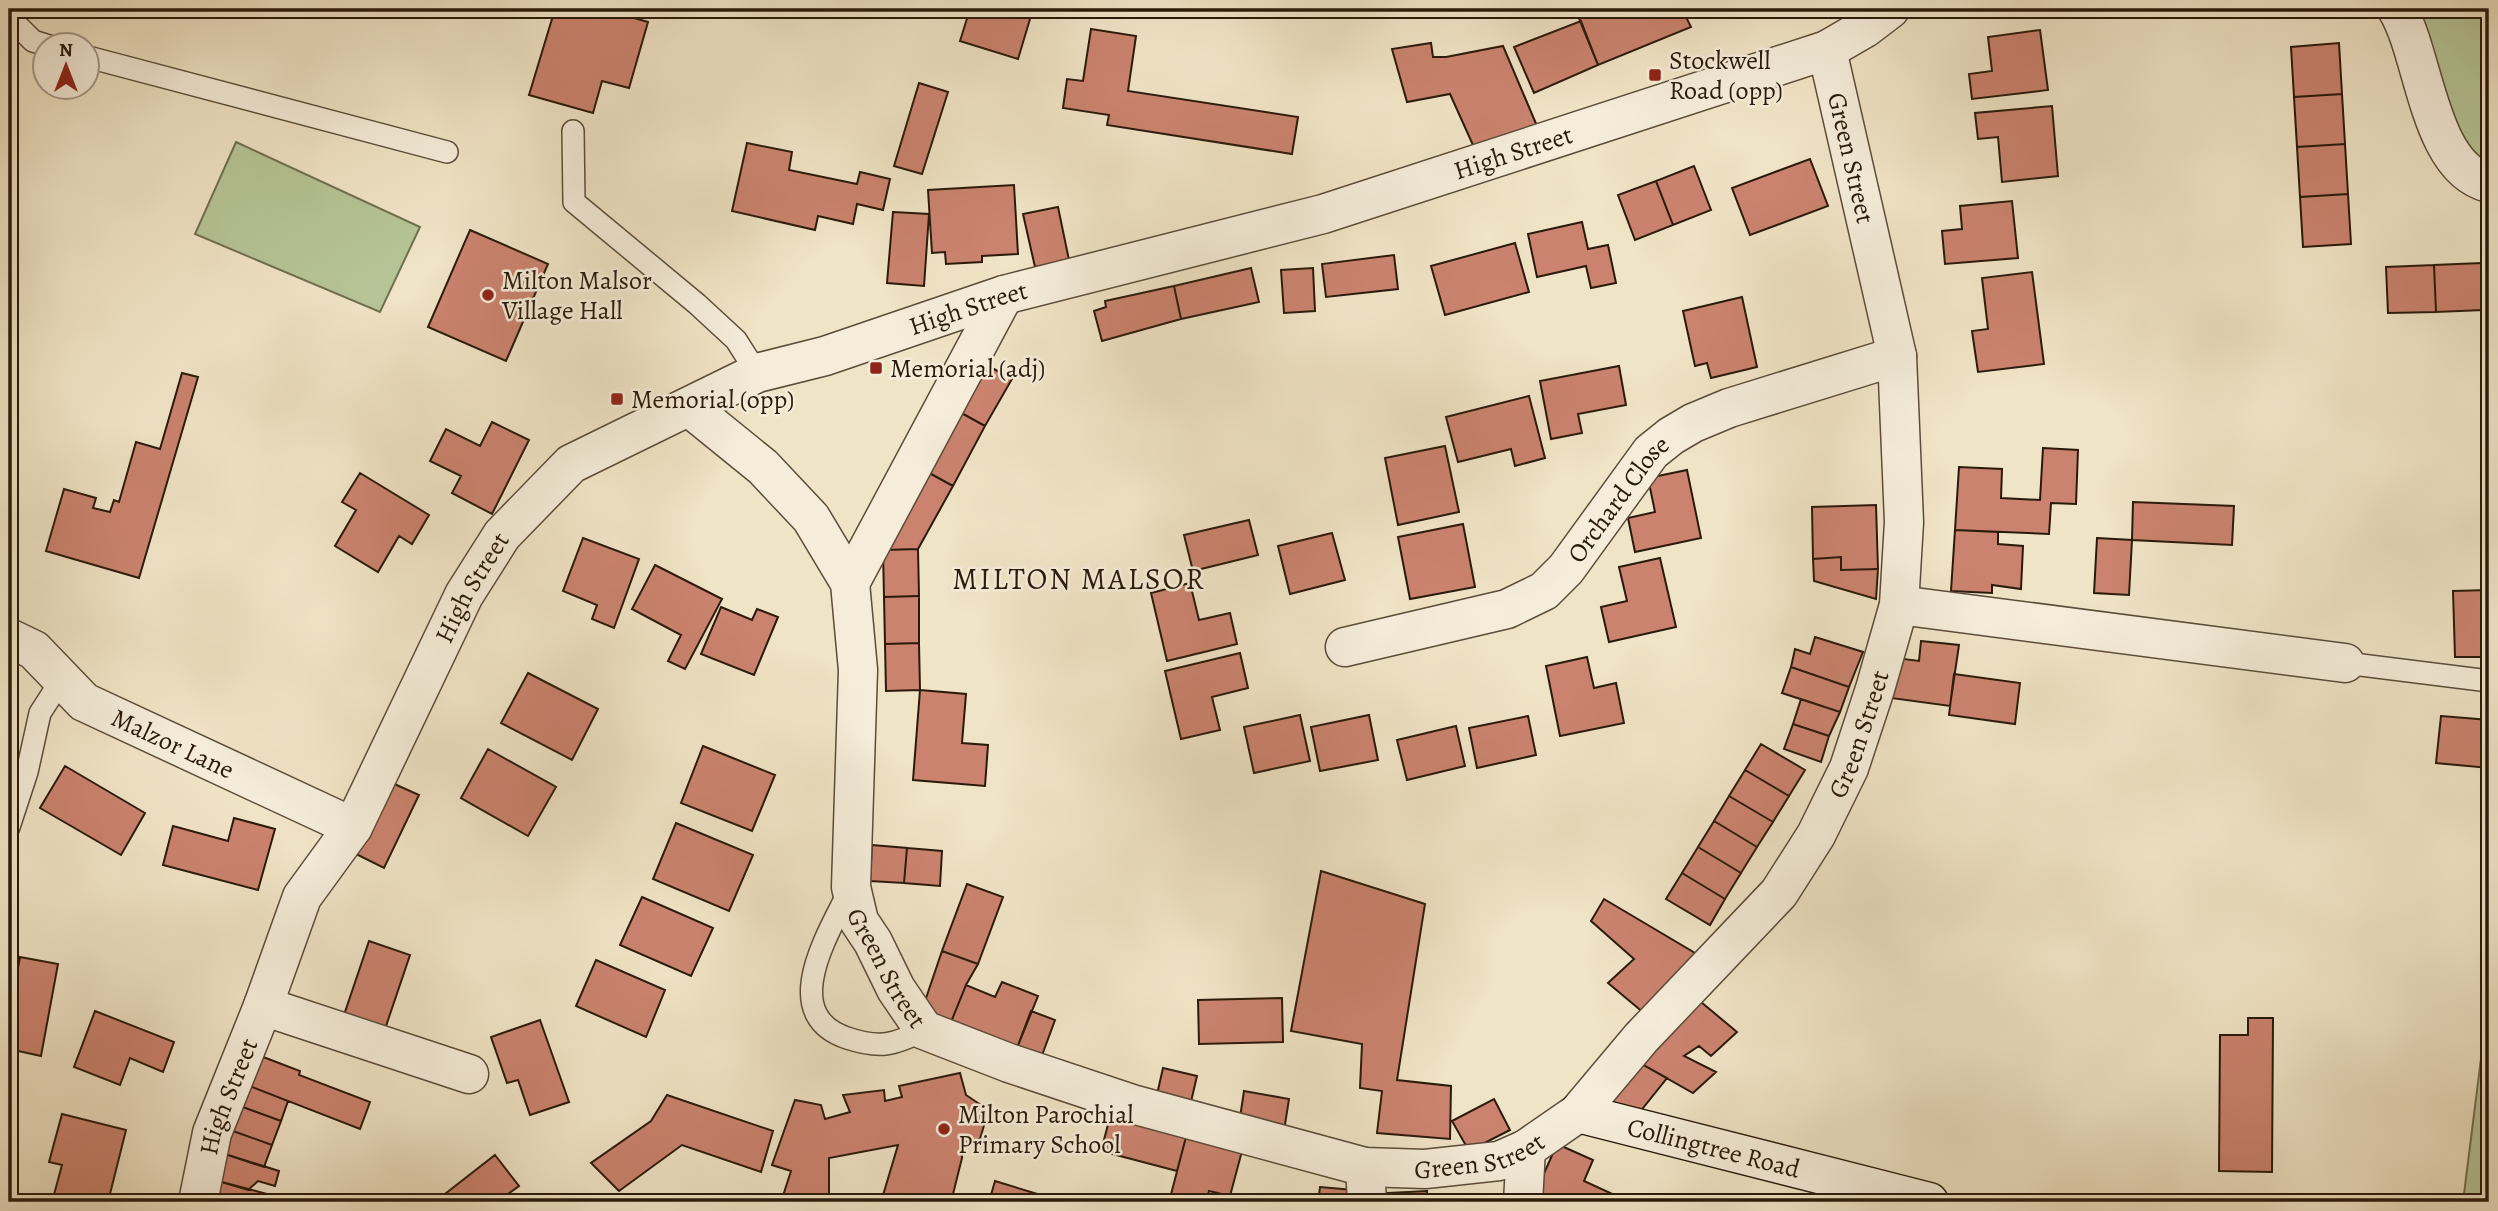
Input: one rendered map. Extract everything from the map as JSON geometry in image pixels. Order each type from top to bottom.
[{"type":"street","name":"High Street","points":[[198,1202],[212,1133],[263,1006],[302,897],[353,827],[464,595],[502,535],[571,464],[757,373],[825,356],[1004,295],[1323,214],[1827,50],[1865,28],[1890,9]]},
{"type":"street","points":[[2398,9],[2407,25],[2446,145],[2462,168],[2489,183]]},
{"type":"street","name":"Green Street","points":[[689,407],[762,467],[811,518],[850,583],[858,670],[851,887],[859,920],[896,989],[924,1030],[1009,1063],[1366,1184],[1425,1169],[1499,1161],[1525,1149],[1578,1113],[1641,1038],[1779,893],[1816,835],[1849,768],[1899,605],[1904,522],[1897,356],[1827,50]]},
{"type":"street","points":[[850,583],[1004,295]]},
{"type":"street","name":"Orchard Close","points":[[1345,647],[1507,609],[1544,591],[1566,569],[1651,452],[1671,436],[1693,423],[1729,408],[1897,356]]},
{"type":"street","points":[[1899,605],[2345,663]]},
{"type":"street","name":"Malzor Lane","points":[[9,638],[34,650],[84,702],[353,827]]},
{"type":"street","points":[[263,1006],[469,1074]]},
{"type":"street","name":"Collingtree Road","points":[[1578,1113],[1930,1202]]},
{"type":"street","points":[[1523,1202],[1525,1149]]},
{"type":"lane","points":[[9,17],[32,40]]},
{"type":"lane","points":[[102,61],[447,152]]},
{"type":"lane","points":[[573,131],[574,202],[697,304],[736,340],[757,373]]},
{"type":"lane","points":[[2345,663],[2489,681]]},
{"type":"lane","points":[[9,827],[27,772],[40,713],[62,679]]},
{"type":"lane","points":[[851,887],[814,968],[811,990],[817,1015],[828,1028],[863,1043],[898,1043],[924,1030]]},
{"type":"green space","points":[[2397,9],[2489,9],[2489,183],[2480,180]]},
{"type":"green space","points":[[236,142],[420,227],[380,312],[195,234]]},
{"type":"green space","points":[[2489,995],[2489,1202],[2463,1202]]},
{"type":"building","points":[[555,9],[618,9],[617,13],[648,22],[629,88],[602,81],[593,113],[529,95]]},
{"type":"building","points":[[970,9],[1033,9],[1018,59],[960,41]]},
{"type":"building","points":[[1595,9],[1682,9],[1691,27],[1598,65],[1578,16]]},
{"type":"building","points":[[1581,21],[1598,65],[1534,93],[1514,47]]},
{"type":"building","points":[[1091,29],[1136,36],[1128,91],[1298,117],[1292,154],[1107,125],[1109,115],[1063,108],[1067,79],[1083,81]]},
{"type":"building","points":[[2040,30],[2048,90],[1972,99],[1969,74],[1992,71],[1988,37]]},
{"type":"building","points":[[1431,43],[1433,57],[1503,46],[1540,133],[1477,154],[1450,94],[1407,102],[1392,49]]},
{"type":"building","points":[[2339,43],[2342,94],[2294,97],[2291,47]]},
{"type":"building","points":[[919,83],[948,92],[922,174],[894,166]]},
{"type":"building","points":[[2342,94],[2345,144],[2297,147],[2294,97]]},
{"type":"building","points":[[2052,106],[2058,176],[2002,182],[1998,137],[1978,139],[1975,113]]},
{"type":"building","points":[[747,143],[792,152],[789,170],[857,184],[860,172],[890,179],[883,210],[857,204],[853,224],[818,216],[815,230],[732,211]]},
{"type":"building","points":[[2345,144],[2348,194],[2300,197],[2297,147]]},
{"type":"building","points":[[1810,159],[1828,206],[1750,235],[1732,188]]},
{"type":"building","points":[[1694,166],[1711,210],[1673,225],[1656,181]]},
{"type":"building","points":[[1656,181],[1673,225],[1635,240],[1618,195]]},
{"type":"building","points":[[1014,185],[1018,254],[982,256],[982,262],[946,264],[945,252],[932,253],[928,190]]},
{"type":"building","points":[[2348,194],[2351,244],[2303,247],[2300,197]]},
{"type":"building","points":[[2012,201],[2018,258],[1945,264],[1942,231],[1962,229],[1960,206]]},
{"type":"building","points":[[1058,207],[1069,260],[1035,267],[1023,214]]},
{"type":"building","points":[[893,212],[929,214],[924,286],[887,283]]},
{"type":"building","points":[[1582,222],[1588,249],[1608,245],[1616,283],[1591,288],[1586,266],[1537,277],[1528,234]]},
{"type":"building","name":"Milton Malsor Village Hall","points":[[470,230],[548,264],[506,361],[428,327]]},
{"type":"building","points":[[1515,243],[1529,292],[1445,315],[1431,266]]},
{"type":"building","points":[[1394,255],[1398,289],[1326,297],[1322,264]]},
{"type":"building","points":[[2481,263],[2483,310],[2436,312],[2434,265]]},
{"type":"building","points":[[2434,265],[2436,312],[2388,313],[2386,267]]},
{"type":"building","points":[[1251,268],[1259,302],[1181,319],[1174,286]]},
{"type":"building","points":[[1313,268],[1315,311],[1284,313],[1281,270]]},
{"type":"building","points":[[2032,272],[2044,364],[1978,372],[1972,331],[1988,329],[1982,278]]},
{"type":"building","points":[[1174,286],[1181,319],[1102,341],[1094,311],[1106,307],[1105,301]]},
{"type":"building","points":[[1742,297],[1757,367],[1711,378],[1707,363],[1695,366],[1683,311]]},
{"type":"building","points":[[983,363],[1012,379],[985,426],[956,410]]},
{"type":"building","points":[[1619,366],[1626,405],[1578,414],[1582,433],[1551,439],[1540,381]]},
{"type":"building","points":[[182,373],[198,377],[139,578],[46,551],[64,489],[96,498],[93,508],[110,512],[114,500],[119,502],[136,442],[160,449]]},
{"type":"building","points":[[1529,396],[1545,458],[1515,466],[1511,449],[1458,462],[1446,417]]},
{"type":"building","points":[[956,410],[985,426],[953,486],[922,469]]},
{"type":"building","points":[[492,422],[529,440],[492,514],[452,493],[461,476],[430,461],[446,429],[480,446]]},
{"type":"building","points":[[1445,446],[1459,512],[1398,525],[1385,458]]},
{"type":"building","points":[[2043,448],[2078,450],[2076,504],[2051,503],[2049,534],[1955,530],[1959,467],[2002,469],[2001,498],[2040,500]]},
{"type":"building","points":[[922,469],[953,486],[918,549],[883,550]]},
{"type":"building","points":[[1687,470],[1701,538],[1635,552],[1628,518],[1655,512],[1648,478]]},
{"type":"building","points":[[360,473],[429,515],[412,544],[399,536],[378,572],[335,546],[356,510],[342,502]]},
{"type":"building","points":[[2133,502],[2234,506],[2232,545],[2132,540]]},
{"type":"building","points":[[1876,505],[1878,569],[1841,570],[1841,557],[1813,559],[1812,507]]},
{"type":"building","points":[[1249,520],[1258,555],[1193,571],[1184,535]]},
{"type":"building","points":[[1463,524],[1475,587],[1410,599],[1398,537]]},
{"type":"building","points":[[1955,530],[1998,532],[1998,544],[2023,546],[2021,589],[1992,585],[1992,593],[1951,591]]},
{"type":"building","points":[[1332,533],[1345,580],[1290,594],[1278,546]]},
{"type":"building","points":[[583,538],[639,559],[614,628],[592,619],[597,605],[563,591]]},
{"type":"building","points":[[2097,538],[2132,540],[2129,595],[2094,593]]},
{"type":"building","points":[[918,549],[919,596],[884,597],[883,550]]},
{"type":"building","points":[[1841,557],[1841,570],[1878,569],[1876,599],[1814,581],[1813,559]]},
{"type":"building","points":[[1660,558],[1676,627],[1609,642],[1601,607],[1627,601],[1619,567]]},
{"type":"building","points":[[655,565],[722,599],[685,669],[668,661],[681,635],[632,609]]},
{"type":"building","points":[[1190,583],[1199,620],[1230,613],[1237,644],[1167,661],[1151,593]]},
{"type":"building","points":[[2489,590],[2489,657],[2455,657],[2453,591]]},
{"type":"building","points":[[919,596],[919,643],[885,644],[884,597]]},
{"type":"building","points":[[721,607],[752,620],[757,609],[778,617],[754,675],[701,654]]},
{"type":"building","points":[[1815,637],[1863,652],[1849,687],[1791,667],[1795,649],[1810,654]]},
{"type":"building","points":[[1921,641],[1959,645],[1950,706],[1891,698],[1896,658],[1919,661]]},
{"type":"building","points":[[919,643],[920,690],[886,691],[885,644]]},
{"type":"building","points":[[1240,653],[1248,688],[1212,697],[1220,730],[1181,739],[1165,671]]},
{"type":"building","points":[[1587,657],[1594,688],[1616,683],[1624,723],[1560,736],[1546,666]]},
{"type":"building","points":[[1791,667],[1849,687],[1840,712],[1782,693]]},
{"type":"building","points":[[528,673],[598,709],[572,760],[501,723]]},
{"type":"building","points":[[1954,674],[2020,683],[2015,724],[1949,715]]},
{"type":"building","points":[[920,690],[966,694],[962,743],[988,745],[985,786],[913,780]]},
{"type":"building","points":[[1801,699],[1840,712],[1829,736],[1793,724]]},
{"type":"building","points":[[1300,715],[1310,761],[1254,773],[1244,727]]},
{"type":"building","points":[[1369,715],[1378,760],[1320,771],[1311,727]]},
{"type":"building","points":[[1528,716],[1536,755],[1477,768],[1469,728]]},
{"type":"building","points":[[2441,716],[2489,720],[2489,768],[2436,763]]},
{"type":"building","points":[[1793,724],[1829,736],[1821,762],[1784,749]]},
{"type":"building","points":[[1456,726],[1465,766],[1407,780],[1397,740]]},
{"type":"building","points":[[1761,744],[1805,770],[1789,796],[1745,770]]},
{"type":"building","points":[[703,746],[775,775],[752,831],[681,803]]},
{"type":"building","points":[[488,749],[556,787],[528,836],[461,798]]},
{"type":"building","points":[[65,766],[145,813],[121,855],[40,808]]},
{"type":"building","points":[[1745,770],[1789,796],[1773,822],[1729,796]]},
{"type":"building","points":[[390,782],[419,795],[384,868],[356,854]]},
{"type":"building","points":[[1729,796],[1773,822],[1757,847],[1714,821]]},
{"type":"building","points":[[234,818],[275,829],[258,890],[163,865],[173,826],[228,841]]},
{"type":"building","points":[[1714,821],[1757,847],[1741,873],[1698,847]]},
{"type":"building","points":[[676,823],[753,855],[729,911],[653,879]]},
{"type":"building","points":[[872,845],[907,848],[904,883],[870,881]]},
{"type":"building","points":[[1698,847],[1741,873],[1725,899],[1682,873]]},
{"type":"building","points":[[907,848],[942,851],[940,886],[904,883]]},
{"type":"building","points":[[1321,871],[1425,904],[1397,1080],[1451,1086],[1450,1139],[1377,1133],[1382,1091],[1360,1088],[1362,1044],[1291,1031]]},
{"type":"building","points":[[1682,873],[1725,899],[1710,925],[1666,899]]},
{"type":"building","points":[[967,884],[1003,897],[978,964],[942,951]]},
{"type":"building","points":[[642,897],[713,928],[691,976],[620,945]]},
{"type":"building","points":[[1604,899],[1700,956],[1645,1014],[1608,983],[1634,959],[1591,921]]},
{"type":"building","points":[[369,941],[410,955],[385,1029],[344,1015]]},
{"type":"building","points":[[942,951],[978,964],[951,1022],[922,1010]]},
{"type":"building","points":[[20,957],[58,964],[41,1056],[9,1049],[9,1017]]},
{"type":"building","points":[[596,960],[665,990],[646,1037],[576,1006]]},
{"type":"building","points":[[1002,982],[1038,996],[1017,1048],[951,1022],[966,985],[995,997]]},
{"type":"building","points":[[1282,998],[1283,1042],[1199,1044],[1198,1000]]},
{"type":"building","points":[[1701,1002],[1737,1032],[1711,1056],[1699,1046],[1684,1056],[1716,1072],[1693,1093],[1640,1063]]},
{"type":"building","points":[[95,1011],[174,1042],[163,1072],[130,1058],[120,1085],[74,1067]]},
{"type":"building","points":[[1031,1011],[1055,1020],[1041,1058],[1017,1048]]},
{"type":"building","points":[[2248,1018],[2273,1018],[2272,1172],[2219,1171],[2220,1035],[2248,1035]]},
{"type":"building","points":[[540,1020],[569,1102],[530,1115],[518,1080],[507,1083],[491,1037]]},
{"type":"building","points":[[258,1055],[300,1071],[299,1075],[370,1102],[360,1129],[247,1085]]},
{"type":"building","points":[[1640,1063],[1667,1078],[1635,1118],[1606,1104]]},
{"type":"building","points":[[1163,1068],[1197,1076],[1190,1106],[1156,1099]]},
{"type":"building","points":[[960,1073],[966,1095],[981,1105],[985,1122],[980,1139],[962,1143],[962,1158],[953,1194],[982,1202],[881,1202],[898,1145],[829,1158],[829,1202],[781,1202],[791,1171],[772,1165],[795,1100],[821,1105],[825,1119],[850,1112],[843,1095],[884,1090],[885,1101],[902,1097],[899,1086]]},
{"type":"building","points":[[247,1085],[288,1101],[281,1121],[240,1106]]},
{"type":"building","points":[[1244,1091],[1289,1099],[1284,1131],[1239,1124]]},
{"type":"building","points":[[667,1095],[773,1131],[761,1172],[682,1145],[619,1191],[591,1163],[651,1121]]},
{"type":"building","points":[[1494,1099],[1510,1130],[1469,1151],[1452,1121]]},
{"type":"building","points":[[240,1106],[281,1121],[272,1145],[233,1131]]},
{"type":"building","points":[[62,1114],[126,1130],[108,1202],[52,1202],[62,1165],[49,1162]]},
{"type":"building","points":[[1110,1117],[1186,1137],[1177,1171],[1101,1151]]},
{"type":"building","points":[[233,1131],[272,1145],[264,1167],[225,1154]]},
{"type":"building","points":[[1186,1137],[1242,1151],[1230,1196],[1209,1191],[1206,1202],[1169,1202]]},
{"type":"building","points":[[1557,1144],[1593,1160],[1584,1181],[1619,1197],[1617,1202],[1548,1202],[1534,1196]]},
{"type":"building","points":[[225,1154],[279,1171],[275,1186],[258,1181],[248,1190],[218,1181]]},
{"type":"building","points":[[495,1155],[519,1186],[497,1202],[451,1202],[445,1194]]},
{"type":"building","points":[[218,1181],[267,1194],[267,1202],[216,1202]]},
{"type":"building","points":[[995,1181],[1047,1197],[1045,1202],[989,1202]]},
{"type":"building","points":[[1320,1187],[1353,1190],[1351,1202],[1318,1202]]},
{"type":"building","points":[[1427,1191],[1427,1202],[1370,1202],[1369,1194]]},
{"type":"building","points":[[1766,1197],[1794,1202],[1765,1202]]},
{"type":"building","points":[[1482,1199],[1482,1202],[1427,1202]]},
{"type":"place","name":"Stockwell Road (opp)","points":[[1655,75]]},
{"type":"place","name":"Milton Malsor Village Hall","points":[[488,295]]},
{"type":"place","name":"Memorial (adj)","points":[[876,368]]},
{"type":"place","name":"Memorial (opp)","points":[[617,399]]},
{"type":"place","name":"Milton Parochial Primary School","points":[[944,1129]]},
{"type":"district","name":"MILTON MALSOR","points":[[1079,579]]}]
